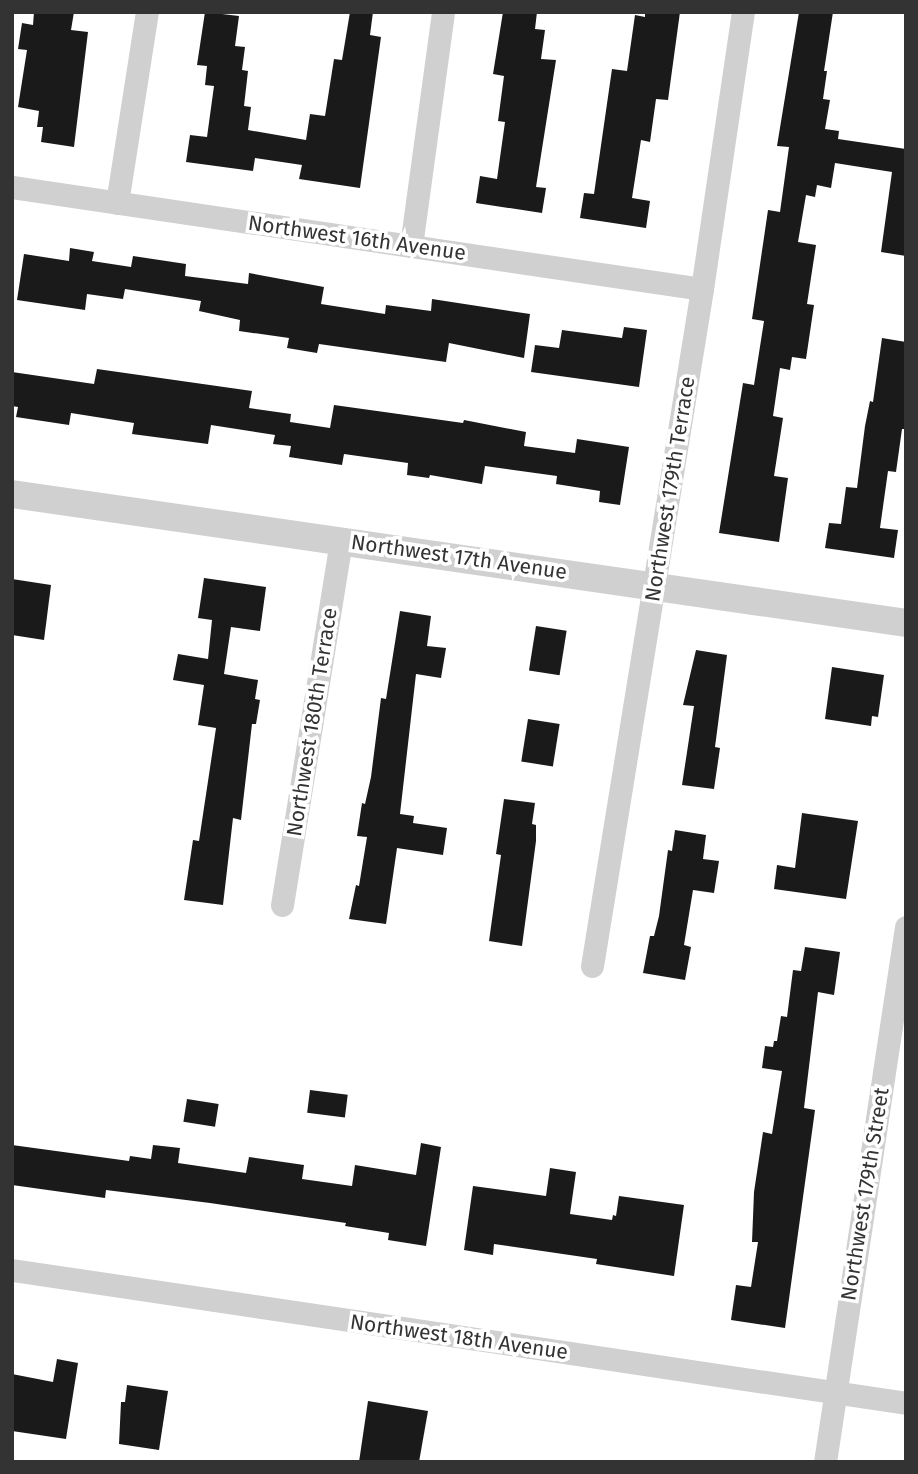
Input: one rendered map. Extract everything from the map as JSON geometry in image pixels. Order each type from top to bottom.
[{"type":"street","points":[[117,202],[146,12]]},
{"type":"street","points":[[411,246],[443,12]]},
{"type":"street","name":"Northwest 179th Terrace","points":[[592,966],[702,289],[743,12]]},
{"type":"street","name":"Northwest 16th Avenue","points":[[12,187],[702,289]]},
{"type":"street","name":"Northwest 17th Avenue","points":[[12,494],[341,539],[906,623]]},
{"type":"street","name":"Northwest 180th Terrace","points":[[282,905],[341,539]]},
{"type":"street","name":"Northwest 179th Street","points":[[825,1462],[906,927]]},
{"type":"street","name":"Northwest 18th Avenue","points":[[12,1270],[906,1403]]},
{"type":"building","points":[[34,12],[74,12],[71,30],[88,32],[74,147],[41,142],[43,127],[37,127],[39,111],[18,107],[27,50],[18,49],[22,23],[33,25]]},
{"type":"building","points":[[205,12],[239,16],[235,46],[245,47],[242,70],[248,71],[244,106],[251,107],[248,130],[306,140],[310,114],[325,116],[334,59],[342,60],[350,12],[373,12],[370,35],[381,37],[360,188],[299,179],[302,165],[255,158],[253,171],[186,162],[190,135],[207,137],[214,86],[205,85],[207,66],[197,65]]},
{"type":"building","points":[[503,12],[537,12],[535,29],[545,30],[541,59],[556,60],[536,187],[546,188],[542,213],[476,203],[480,176],[497,179],[505,122],[498,121],[504,76],[493,74]]},
{"type":"building","points":[[645,12],[680,12],[668,100],[656,99],[650,142],[641,140],[632,198],[650,201],[646,228],[580,218],[584,193],[594,194],[612,69],[627,71],[635,15],[645,17]]},
{"type":"building","points":[[799,12],[833,12],[824,71],[827,71],[823,99],[830,100],[825,129],[839,131],[838,139],[906,149],[906,256],[881,252],[892,172],[835,163],[831,188],[817,185],[815,197],[806,195],[798,242],[816,245],[807,304],[814,305],[806,359],[792,357],[790,370],[780,368],[773,416],[783,418],[774,476],[788,478],[779,542],[719,533],[743,383],[754,385],[764,321],[752,319],[768,210],[780,212],[789,147],[777,146]]},
{"type":"building","points":[[70,248],[94,252],[92,261],[131,267],[133,256],[186,264],[185,276],[248,284],[249,273],[324,287],[321,304],[385,314],[386,305],[431,311],[432,299],[530,314],[524,358],[449,343],[446,362],[319,344],[317,353],[287,348],[289,338],[239,331],[240,320],[199,311],[201,301],[125,289],[123,299],[87,294],[85,310],[17,300],[24,254],[69,261]]},
{"type":"building","points":[[624,327],[647,330],[639,387],[531,372],[535,345],[559,348],[562,330],[622,338]]},
{"type":"building","points":[[882,338],[906,342],[906,429],[902,429],[896,472],[888,471],[880,528],[898,530],[894,558],[825,548],[829,523],[841,524],[846,487],[857,488],[865,426],[870,401],[873,402]]},
{"type":"building","points":[[97,369],[252,391],[249,408],[291,414],[290,422],[330,428],[334,405],[463,423],[464,420],[526,432],[524,446],[575,453],[577,439],[629,447],[620,505],[599,502],[600,491],[556,484],[557,476],[485,466],[482,484],[430,475],[429,478],[407,475],[408,463],[344,454],[342,465],[289,457],[291,446],[273,444],[275,435],[211,425],[208,444],[132,434],[134,423],[71,413],[69,425],[16,417],[18,407],[12,406],[12,372],[94,384]]},
{"type":"building","points":[[204,578],[266,587],[260,631],[231,627],[224,674],[258,680],[255,699],[260,700],[256,724],[252,724],[241,820],[233,818],[223,905],[184,900],[193,840],[199,841],[216,728],[198,725],[204,685],[173,680],[178,654],[208,659],[212,620],[198,618]]},
{"type":"building","points":[[12,579],[51,585],[44,640],[12,635]]},
{"type":"building","points":[[400,611],[431,616],[427,646],[446,648],[441,678],[416,674],[400,814],[414,816],[413,823],[447,828],[443,855],[397,848],[386,924],[349,919],[356,885],[359,886],[367,837],[357,836],[362,803],[365,804],[371,777],[381,698],[386,699]]},
{"type":"building","points":[[536,626],[567,631],[560,675],[529,670]]},
{"type":"building","points":[[696,650],[727,655],[715,747],[720,748],[714,789],[682,785],[694,706],[683,705]]},
{"type":"building","points":[[832,667],[884,675],[878,717],[872,716],[871,726],[825,719]]},
{"type":"building","points":[[528,719],[560,724],[553,766],[521,761]]},
{"type":"building","points":[[504,799],[535,803],[532,824],[536,825],[536,841],[522,946],[489,941],[501,855],[496,854]]},
{"type":"building","points":[[802,813],[858,821],[846,899],[774,889],[777,865],[795,868]]},
{"type":"building","points":[[675,830],[706,835],[703,859],[719,861],[714,893],[693,890],[684,945],[691,947],[685,980],[643,973],[650,936],[654,936],[659,916],[668,850],[672,851]]},
{"type":"building","points":[[805,947],[840,952],[834,995],[818,992],[804,1108],[815,1110],[785,1328],[731,1320],[736,1285],[751,1287],[758,1242],[752,1242],[754,1192],[763,1132],[772,1134],[782,1071],[762,1068],[765,1046],[773,1047],[774,1041],[777,1041],[781,1016],[787,1017],[793,970],[801,971]]},
{"type":"building","points":[[310,1090],[348,1095],[345,1117],[307,1113]]},
{"type":"building","points":[[187,1099],[219,1104],[215,1127],[183,1122]]},
{"type":"building","points":[[421,1143],[441,1147],[426,1246],[388,1240],[389,1233],[345,1226],[346,1223],[106,1190],[105,1198],[12,1185],[12,1145],[129,1161],[130,1156],[151,1159],[153,1145],[180,1148],[178,1163],[246,1173],[249,1157],[304,1165],[302,1179],[352,1186],[355,1165],[416,1175]]},
{"type":"building","points":[[550,1168],[576,1172],[570,1214],[612,1220],[613,1215],[616,1216],[619,1196],[684,1205],[674,1276],[596,1264],[597,1259],[494,1244],[493,1255],[464,1250],[473,1186],[546,1196]]},
{"type":"building","points":[[57,1359],[78,1363],[66,1439],[12,1431],[12,1374],[53,1382]]},
{"type":"building","points":[[127,1385],[168,1391],[159,1450],[119,1444],[121,1402],[125,1402]]},
{"type":"building","points":[[368,1401],[428,1411],[419,1462],[359,1462]]}]
